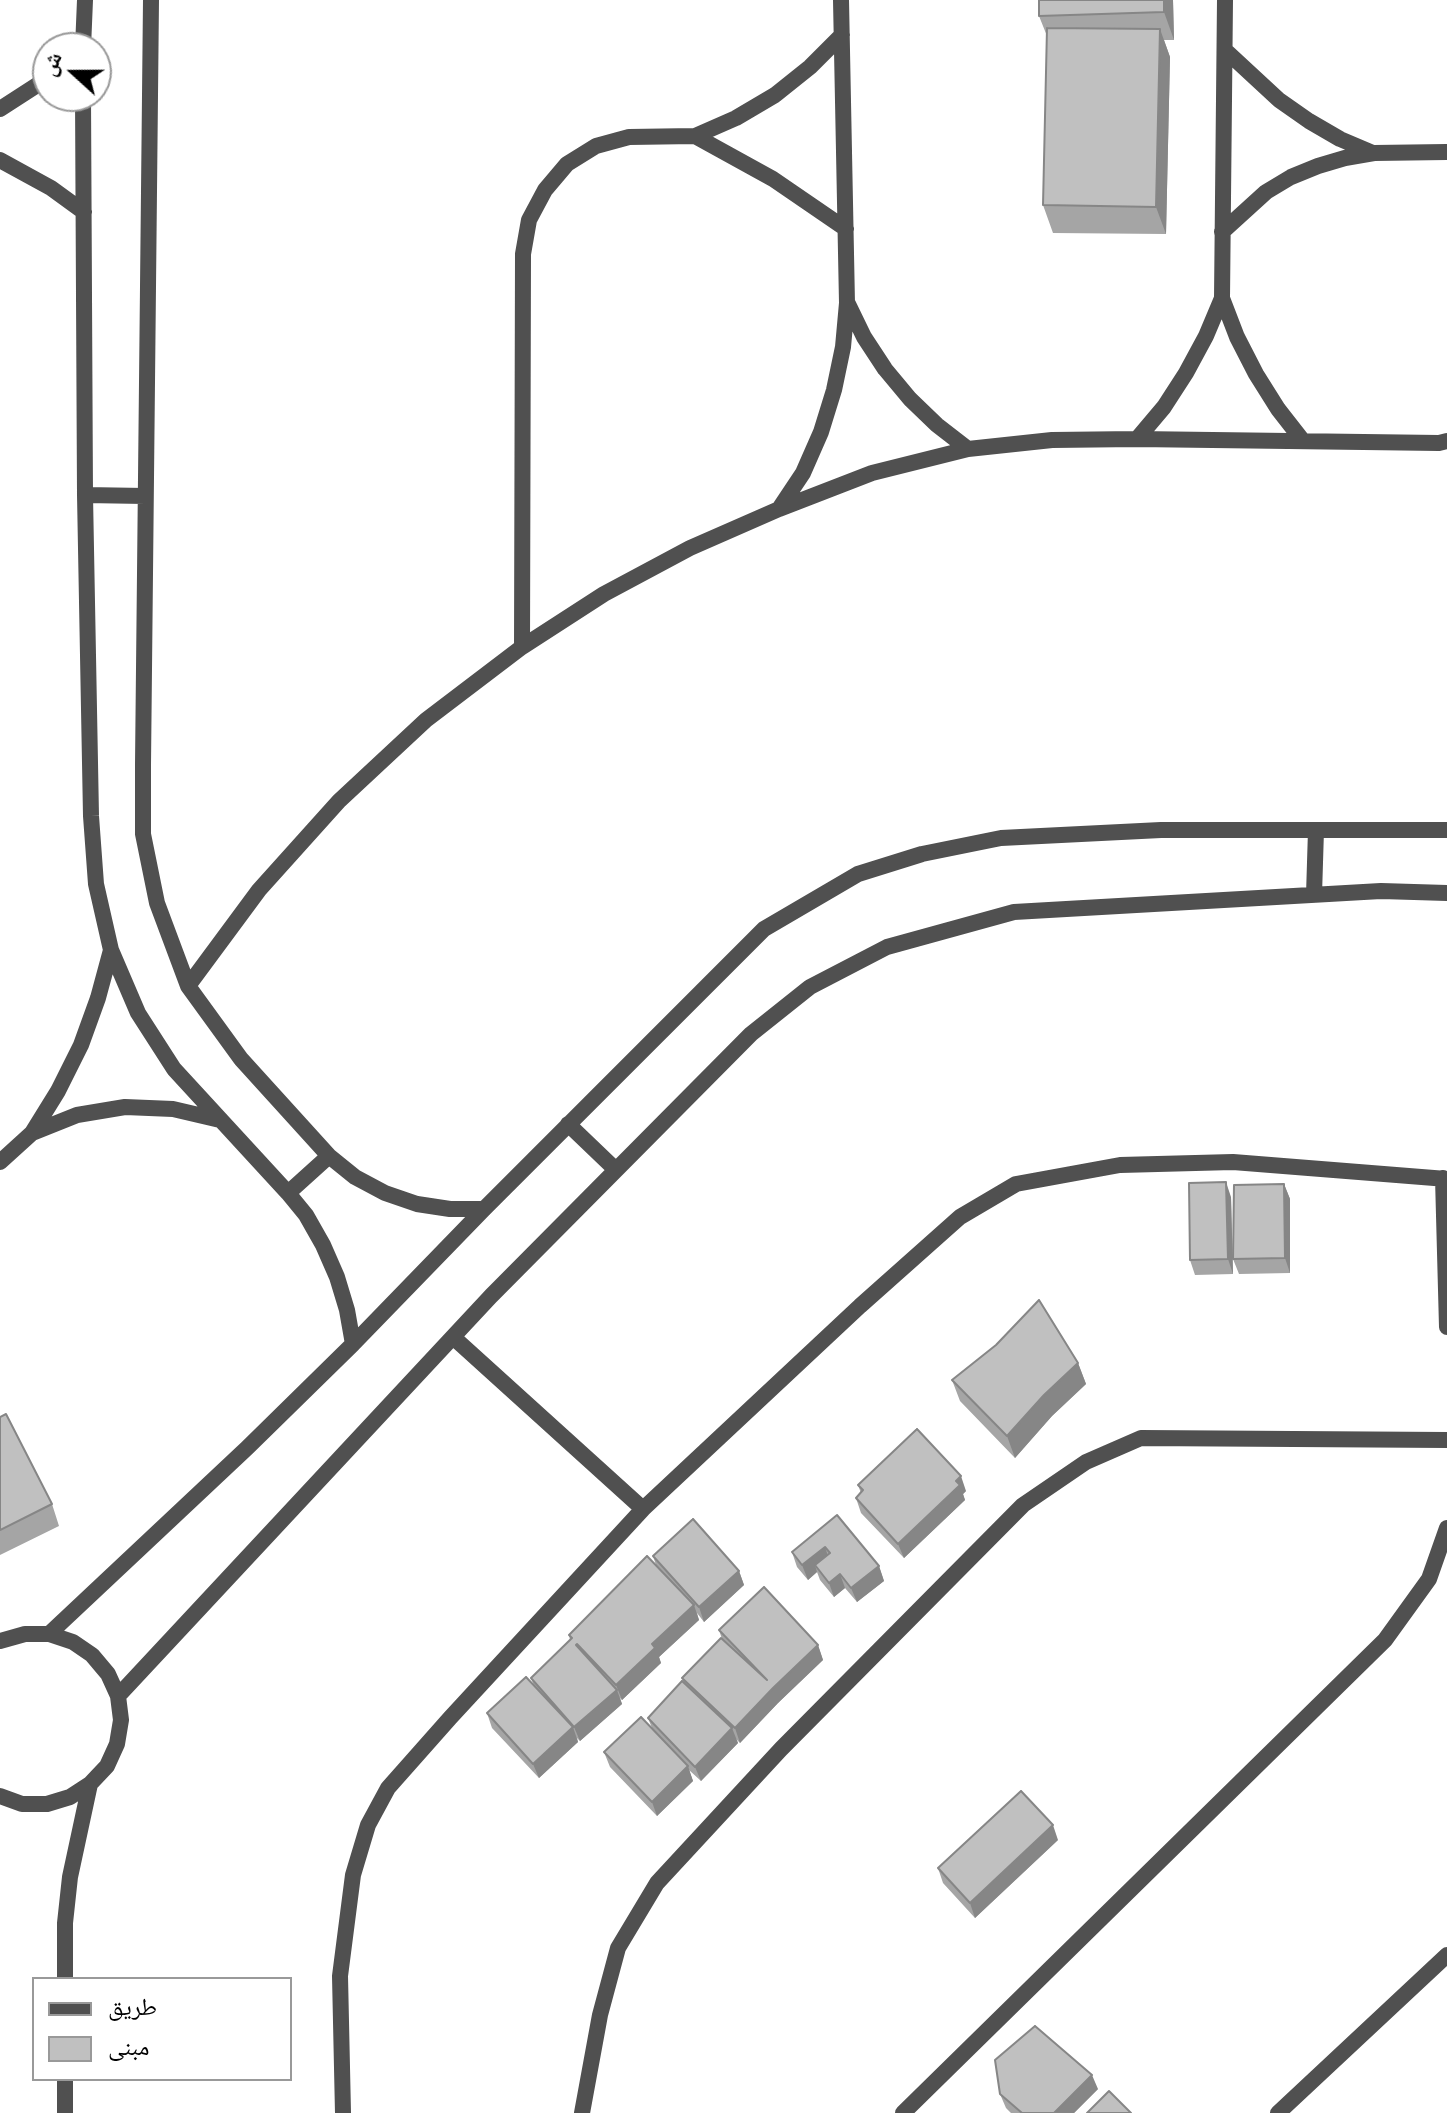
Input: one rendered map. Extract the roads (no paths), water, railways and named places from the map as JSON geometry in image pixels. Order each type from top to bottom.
[{"type":"street","points":[[83,32],[85,0]]},
{"type":"street","points":[[151,0],[143,834],[157,903],[188,986],[241,1059],[329,1156],[355,1177],[385,1193],[450,1209],[484,1209]]},
{"type":"street","points":[[779,509],[803,473],[821,432],[843,347],[847,303],[841,0]]},
{"type":"street","points":[[1225,0],[1222,298],[1256,374],[1303,441]]},
{"type":"street","points":[[522,647],[523,254],[529,220],[545,190],[567,164],[596,146],[629,137],[695,136],[736,118],[775,95],[810,67],[842,35]]},
{"type":"street","points":[[1225,50],[1279,100],[1309,121],[1340,139],[1374,153]]},
{"type":"street","points":[[0,109],[32,88]]},
{"type":"street","points":[[83,112],[85,495],[91,816],[96,884],[111,950],[138,1013],[174,1069],[306,1215],[337,1277],[353,1344]]},
{"type":"street","points":[[695,136],[773,179],[846,229]]},
{"type":"street","points":[[1222,232],[1266,192],[1318,166],[1374,153],[1447,152]]},
{"type":"street","points":[[0,160],[51,188],[84,212]]},
{"type":"street","points":[[1137,439],[1164,407],[1186,373],[1222,298]]},
{"type":"street","points":[[847,303],[885,369],[937,425],[968,449]]},
{"type":"street","points":[[188,986],[259,890],[339,801],[426,720],[522,647],[604,594],[690,548],[779,509],[872,473],[968,449],[1052,440],[1444,444]]},
{"type":"street","points":[[85,495],[145,496]]},
{"type":"street","points":[[49,1634],[353,1344],[764,929],[858,874],[922,854],[1001,838],[1161,830],[1447,830]]},
{"type":"street","points":[[1314,895],[1316,830]]},
{"type":"street","points":[[118,1696],[453,1337],[751,1034],[810,987],[887,947],[1014,912],[1381,891],[1447,893]]},
{"type":"street","points":[[0,1162],[32,1133],[58,1091],[81,1045],[111,950]]},
{"type":"street","points":[[32,1133],[77,1115],[125,1107],[173,1109],[220,1120]]},
{"type":"street","points":[[568,1124],[616,1170]]},
{"type":"street","points":[[288,1193],[329,1156]]},
{"type":"street","points":[[343,2113],[340,1976],[353,1875],[368,1825],[388,1788],[643,1509],[960,1217],[1016,1184],[1120,1165],[1233,1162],[1445,1178],[1447,1327]]},
{"type":"street","points":[[453,1337],[643,1509]]},
{"type":"street","points":[[582,2113],[600,2015],[618,1948],[657,1883],[781,1749],[1023,1505],[1086,1462],[1141,1438],[1447,1440]]},
{"type":"street","points":[[903,2113],[1385,1640],[1429,1579],[1447,1528]]},
{"type":"street","points":[[0,1641],[25,1634],[49,1634],[73,1642],[92,1655],[108,1674],[118,1696],[121,1720],[117,1744],[107,1766],[90,1784],[70,1797],[47,1804],[22,1804],[0,1796]]},
{"type":"street","points":[[65,1977],[65,1923],[70,1877],[90,1784]]},
{"type":"street","points":[[1284,2111],[1447,1955]]},
{"type":"street","points":[[65,2081],[65,2113]]}]
